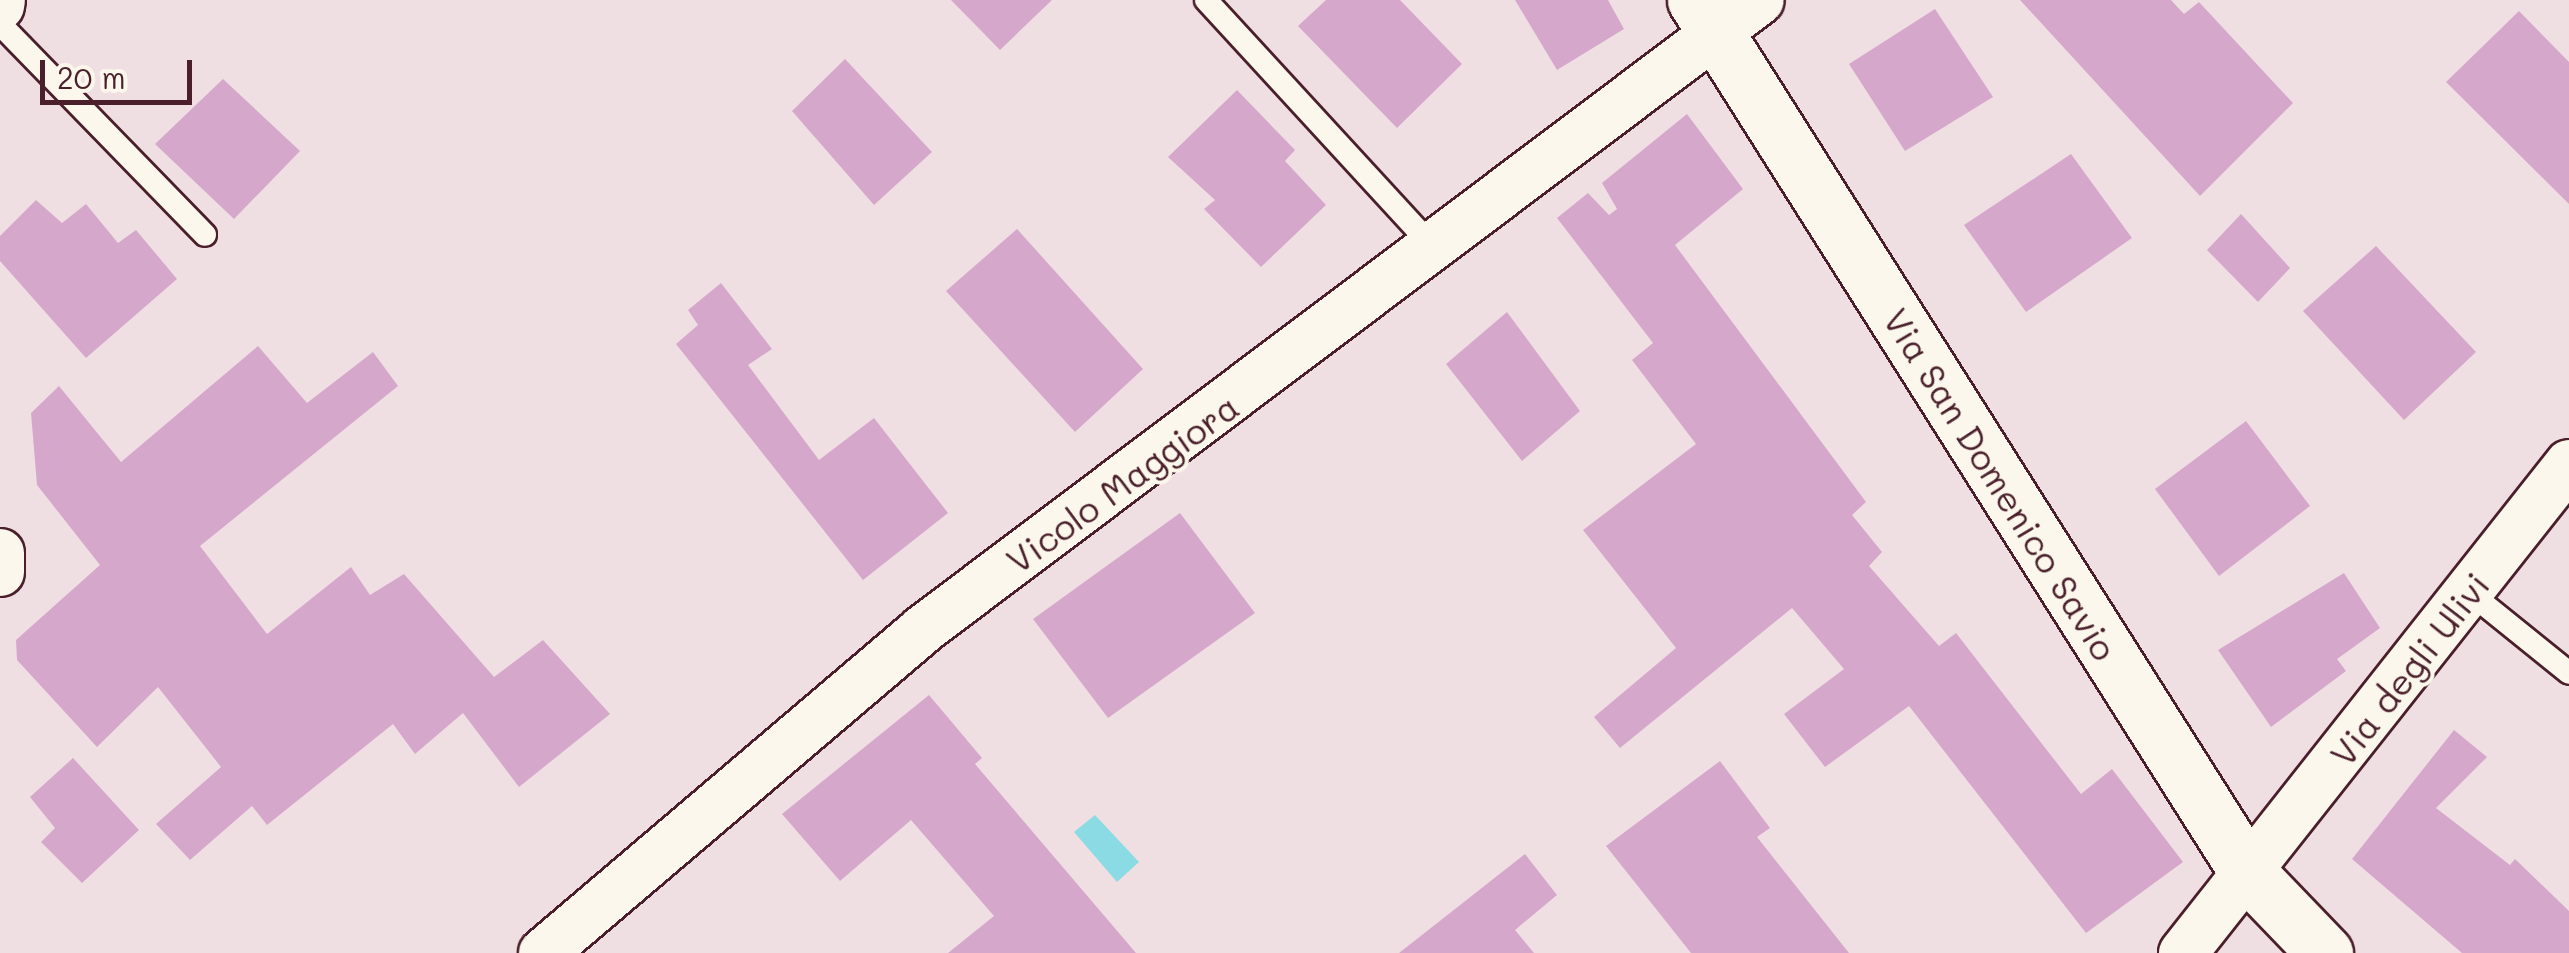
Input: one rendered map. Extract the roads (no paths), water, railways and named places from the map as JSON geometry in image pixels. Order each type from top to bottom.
[{"type":"street","name":"Vicolo Maggiora","points":[[544,953],[922,630],[1436,249],[1706,17],[1760,0]]},
{"type":"street","name":"Via San Domenico Savio","points":[[1706,17],[2248,873],[2326,953]]},
{"type":"street","name":"Via degli Ulivi","points":[[2183,953],[2569,464]]},
{"type":"street","points":[[0,553],[0,572]]},
{"type":"lane","points":[[1206,0],[1436,249]]},
{"type":"lane","points":[[0,24],[205,235]]},
{"type":"lane","points":[[2470,593],[2569,673]]},
{"type":"water","points":[[1095,815],[1139,862],[1117,882],[1074,832]]}]
